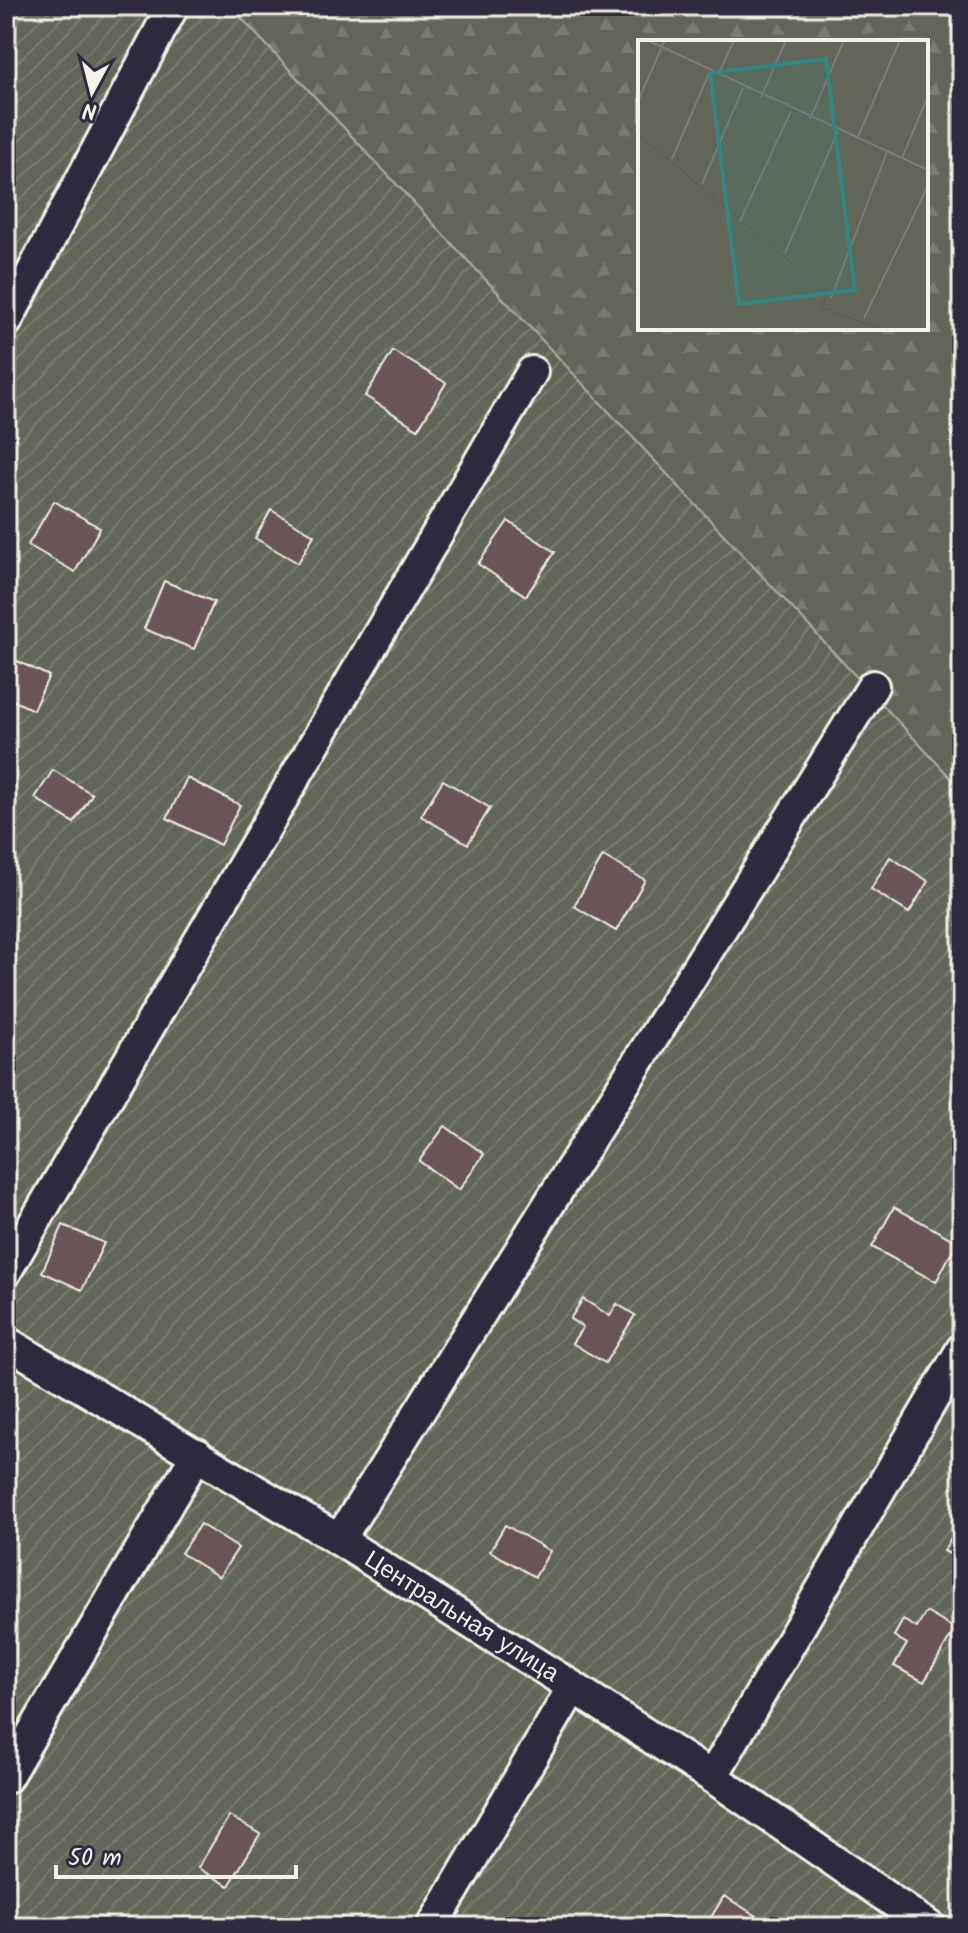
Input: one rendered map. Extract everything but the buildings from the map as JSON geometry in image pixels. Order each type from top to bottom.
[{"type":"street","points":[[6,322],[173,6]]},
{"type":"street","points":[[6,1271],[532,372]]},
{"type":"street","points":[[339,1540],[873,686]]},
{"type":"street","name":"Центральная улица","points":[[6,1342],[339,1540],[573,1687],[712,1777],[911,1922]]},
{"type":"street","points":[[712,1777],[962,1349]]},
{"type":"street","points":[[6,1778],[197,1454]]},
{"type":"street","points":[[432,1927],[573,1687]]},
{"type":"green space","points":[[6,6],[230,6],[962,790],[962,1927],[6,1927]]},
{"type":"green space","points":[[230,6],[962,6],[962,790]]}]
